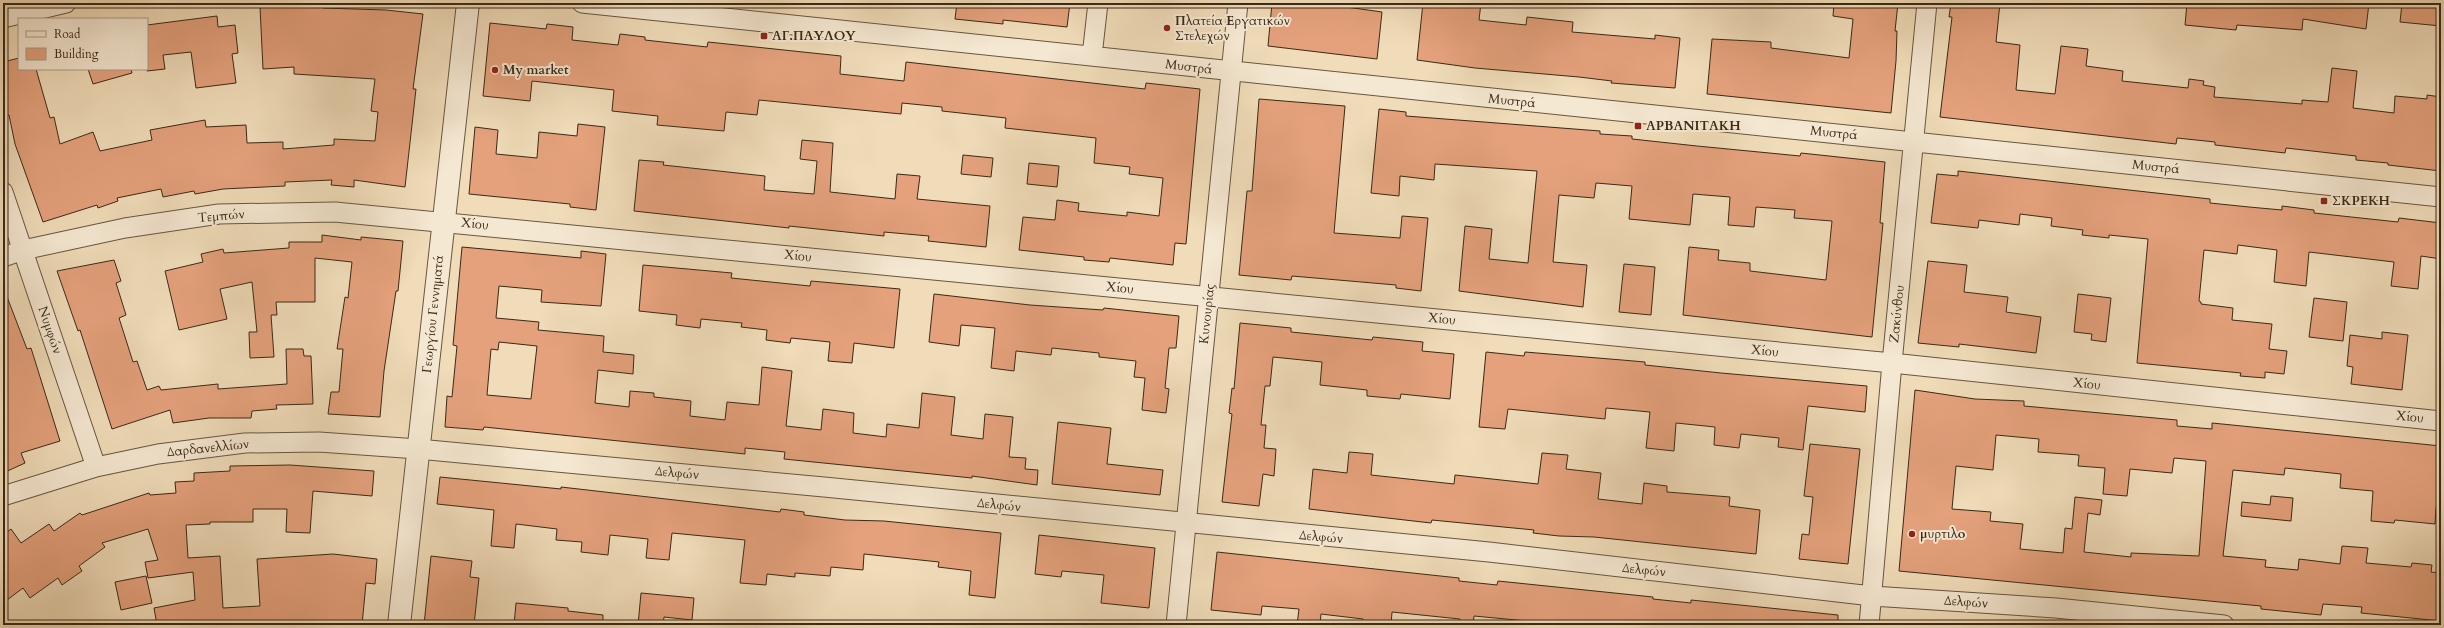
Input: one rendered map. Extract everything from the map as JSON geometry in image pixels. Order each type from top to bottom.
[{"type":"street","points":[[3,18],[66,3]]},
{"type":"street","name":"Γεωργίου Γεννηματά","points":[[399,625],[468,3]]},
{"type":"street","name":"Μυστρά","points":[[582,3],[2441,197]]},
{"type":"street","points":[[1092,56],[1098,3]]},
{"type":"street","name":"Κυνουρίας","points":[[1176,625],[1238,3]]},
{"type":"street","name":"Ζακύνθου","points":[[1869,625],[1892,363],[1927,3]]},
{"type":"street","name":"Νυμφών","points":[[3,192],[96,467]]},
{"type":"street","name":"Τεμπών","points":[[3,257],[23,250],[125,228],[219,214],[335,212],[444,221]]},
{"type":"street","name":"Χίου","points":[[444,221],[1892,363],[2441,421]]},
{"type":"street","name":"Δαρδανελλίων","points":[[3,496],[96,467],[158,454],[245,443],[319,442],[418,449]]},
{"type":"street","name":"Δελφών","points":[[418,449],[824,486],[1186,524],[1489,552],[1872,596],[2056,608],[2224,625]]},
{"type":"building","points":[[957,3],[1070,3],[1067,27],[1003,20],[1003,24],[955,19]]},
{"type":"building","points":[[1272,3],[1318,3],[1382,12],[1377,59],[1268,46]]},
{"type":"building","points":[[1423,3],[1481,3],[1479,20],[1526,25],[1527,17],[1573,22],[1572,32],[1655,39],[1655,35],[1680,38],[1675,88],[1611,83],[1612,81],[1475,68],[1417,60]]},
{"type":"building","points":[[1834,3],[1898,3],[1895,31],[1897,31],[1896,61],[1891,113],[1707,94],[1712,39],[1771,42],[1771,48],[1849,58],[1853,19],[1833,16]]},
{"type":"building","points":[[1951,3],[2000,3],[1996,42],[2020,45],[2016,90],[2055,94],[2061,46],[2088,49],[2086,66],[2123,71],[2122,81],[2188,88],[2189,79],[2204,81],[2203,85],[2215,87],[2214,97],[2302,104],[2302,100],[2328,102],[2332,68],[2357,71],[2353,108],[2394,113],[2395,96],[2427,99],[2427,95],[2441,97],[2441,171],[2356,160],[2356,156],[2286,148],[2285,153],[2215,145],[2215,142],[2177,138],[2176,144],[1940,117],[1952,17],[1949,17]]},
{"type":"building","points":[[2187,3],[2369,3],[2366,29],[2303,19],[2302,30],[2237,25],[2236,30],[2185,25]]},
{"type":"building","points":[[2402,3],[2441,3],[2441,26],[2400,22]]},
{"type":"building","points":[[298,5],[323,6],[323,8],[386,10],[423,14],[413,89],[416,89],[405,187],[354,180],[354,187],[331,185],[332,180],[285,182],[285,186],[223,189],[195,194],[194,191],[163,197],[161,189],[117,198],[118,201],[98,208],[97,205],[43,222],[15,144],[9,115],[5,116],[3,108],[3,62],[18,58],[18,70],[36,70],[50,118],[54,117],[60,144],[93,132],[100,151],[152,140],[150,130],[205,120],[206,127],[246,125],[247,143],[283,142],[283,149],[334,145],[334,139],[375,141],[378,112],[371,111],[375,79],[294,74],[294,67],[263,69],[260,7]]},
{"type":"building","points":[[217,16],[218,27],[235,25],[238,53],[232,54],[236,83],[196,88],[191,52],[163,55],[165,69],[147,71],[148,25]]},
{"type":"building","points":[[490,23],[546,29],[547,24],[573,27],[572,40],[618,45],[620,34],[645,37],[645,40],[707,47],[708,42],[841,56],[840,74],[904,81],[906,62],[1145,89],[1146,83],[1200,89],[1186,244],[1175,243],[1173,265],[1110,258],[1109,262],[1084,260],[1084,257],[1019,250],[1023,217],[1055,220],[1057,200],[1079,203],[1078,211],[1127,216],[1127,212],[1159,216],[1163,178],[1129,174],[1130,167],[1094,163],[1096,138],[1005,128],[1006,118],[942,111],[942,107],[902,103],[901,114],[759,100],[757,115],[726,112],[724,131],[657,125],[658,116],[612,111],[614,90],[532,81],[530,101],[483,96]]},
{"type":"building","points":[[88,70],[131,70],[132,73],[93,84]]},
{"type":"building","points":[[1259,99],[1345,106],[1334,233],[1400,238],[1402,216],[1428,218],[1421,291],[1396,288],[1396,285],[1292,276],[1291,280],[1239,275],[1247,191],[1252,191]]},
{"type":"building","points":[[1379,109],[1406,112],[1406,116],[1600,131],[1600,134],[1632,136],[1632,139],[1800,156],[1801,153],[1885,162],[1880,223],[1883,223],[1872,337],[1683,315],[1689,247],[1719,250],[1718,260],[1750,263],[1750,271],[1826,280],[1832,221],[1794,218],[1795,210],[1756,207],[1754,227],[1728,225],[1730,197],[1693,194],[1690,225],[1629,219],[1632,186],[1596,183],[1594,198],[1559,195],[1553,262],[1587,265],[1583,307],[1459,291],[1465,226],[1492,229],[1489,259],[1528,263],[1537,171],[1435,164],[1434,180],[1400,176],[1399,196],[1371,193]]},
{"type":"building","points":[[578,124],[605,127],[596,210],[570,207],[570,204],[469,194],[475,127],[498,130],[496,154],[537,158],[539,132],[577,136]]},
{"type":"building","points":[[802,140],[833,143],[830,192],[895,199],[897,174],[920,176],[917,199],[990,206],[986,247],[928,241],[929,236],[884,232],[884,236],[789,226],[789,228],[634,211],[639,160],[664,162],[663,165],[765,176],[764,190],[814,194],[817,161],[800,159]]},
{"type":"building","points":[[963,155],[993,158],[991,177],[961,174]]},
{"type":"building","points":[[1029,163],[1059,166],[1057,187],[1027,184]]},
{"type":"building","points":[[1958,171],[2210,199],[2210,203],[2282,210],[2282,206],[2314,210],[2314,213],[2398,222],[2399,218],[2441,223],[2441,259],[2421,256],[2418,289],[2391,286],[2394,262],[2309,252],[2306,286],[2274,282],[2277,250],[2238,245],[2237,254],[2204,250],[2199,301],[2201,304],[2233,308],[2232,320],[2272,324],[2269,349],[2287,351],[2284,374],[2265,372],[2265,378],[2240,376],[2241,373],[2137,363],[2148,239],[2109,235],[2109,238],[2082,235],[2083,230],[2051,226],[2052,218],[2020,214],[2019,225],[1979,220],[1978,228],[1931,223],[1937,174],[1958,176]]},
{"type":"building","points":[[322,235],[361,240],[361,237],[403,241],[398,291],[396,291],[384,371],[380,417],[328,414],[331,392],[339,392],[343,349],[337,349],[345,297],[348,298],[352,262],[315,258],[315,302],[276,302],[277,315],[271,315],[274,357],[250,358],[249,332],[257,332],[252,282],[220,289],[227,319],[179,330],[165,271],[203,262],[201,254],[223,249],[224,253],[289,248],[289,242],[322,242]]},
{"type":"building","points":[[462,247],[581,258],[581,251],[606,254],[601,306],[541,302],[542,290],[499,286],[496,318],[539,322],[538,330],[604,336],[603,352],[634,355],[633,374],[598,370],[595,403],[629,407],[630,391],[654,393],[654,397],[691,401],[690,416],[725,420],[727,402],[759,405],[762,367],[792,371],[786,426],[821,430],[823,409],[854,413],[853,433],[886,437],[887,424],[919,428],[922,393],[955,397],[951,435],[983,439],[985,414],[1013,417],[1009,457],[1026,458],[1025,469],[1038,470],[1037,485],[972,476],[972,478],[784,459],[785,452],[745,448],[745,454],[484,427],[483,430],[445,427],[447,396],[452,397],[457,346],[453,345]],"holes":[[[499,342],[537,346],[531,399],[487,395],[491,349],[498,350]]]},
{"type":"building","points":[[114,260],[121,281],[116,283],[126,315],[119,318],[133,362],[137,361],[147,390],[159,386],[161,390],[218,384],[218,389],[287,384],[286,349],[303,349],[304,356],[311,356],[313,404],[276,405],[277,409],[252,411],[251,418],[209,418],[173,423],[170,410],[112,429],[80,330],[78,331],[57,271]]},
{"type":"building","points":[[1928,261],[1967,265],[1964,292],[2008,297],[2006,312],[2041,317],[2036,353],[1959,344],[1959,347],[1918,343]]},
{"type":"building","points":[[1624,264],[1655,267],[1651,315],[1619,312]]},
{"type":"building","points":[[643,265],[732,273],[731,278],[810,286],[811,281],[900,289],[894,348],[854,343],[852,363],[828,361],[830,342],[791,338],[790,343],[766,340],[767,330],[741,327],[742,323],[701,319],[700,328],[676,325],[677,315],[639,311]]},
{"type":"building","points":[[4,289],[27,349],[31,348],[60,441],[21,453],[25,463],[3,473]]},
{"type":"building","points":[[934,294],[1030,305],[1103,310],[1104,308],[1179,316],[1176,348],[1169,348],[1165,388],[1169,389],[1166,413],[1142,410],[1145,378],[1134,377],[1136,361],[1099,357],[1099,353],[1052,348],[1051,355],[1016,351],[1014,371],[991,368],[995,328],[961,325],[959,346],[929,342]]},
{"type":"building","points":[[2078,294],[2111,298],[2106,342],[2091,340],[2092,334],[2074,332]]},
{"type":"building","points":[[2314,298],[2347,302],[2343,341],[2309,337]]},
{"type":"building","points":[[1240,323],[1291,328],[1291,332],[1372,340],[1373,337],[1423,342],[1422,351],[1454,354],[1450,399],[1401,394],[1400,399],[1367,396],[1367,390],[1320,385],[1322,362],[1273,357],[1270,386],[1265,386],[1261,425],[1266,425],[1264,448],[1276,449],[1274,476],[1263,474],[1259,506],[1222,502],[1232,414],[1229,413],[1232,388],[1234,389]]},
{"type":"building","points":[[2382,332],[2408,335],[2402,390],[2351,384],[2353,367],[2347,366],[2350,335],[2382,339]]},
{"type":"building","points":[[1486,352],[1524,356],[1525,352],[1645,362],[1645,365],[1867,386],[1865,412],[1808,406],[1803,450],[1778,447],[1779,438],[1741,434],[1739,448],[1714,445],[1715,427],[1676,423],[1674,451],[1646,448],[1650,412],[1606,408],[1605,419],[1508,409],[1505,429],[1479,427]]},
{"type":"building","points":[[1915,390],[1975,399],[2024,401],[2024,406],[2177,420],[2177,426],[2212,429],[2212,423],[2441,446],[2441,509],[2436,508],[2435,524],[2395,520],[2394,523],[2371,521],[2373,491],[2340,488],[2341,474],[2285,468],[2284,475],[2233,470],[2223,556],[2266,560],[2265,567],[2298,570],[2299,559],[2340,564],[2342,546],[2368,548],[2366,563],[2411,567],[2412,563],[2432,565],[2431,572],[2441,573],[2441,621],[2361,613],[2362,607],[2323,604],[2321,615],[2261,609],[2261,606],[1899,571]],"holes":[[[1996,435],[2039,439],[2038,452],[2079,455],[2078,466],[2105,468],[2103,494],[2127,496],[2130,469],[2172,473],[2174,458],[2206,461],[2199,556],[2131,553],[2131,557],[2084,552],[2088,513],[2100,515],[2102,500],[2075,497],[2072,529],[2065,528],[2063,553],[2020,549],[2023,524],[1990,521],[1991,512],[1952,509],[1956,466],[1993,470]]]},
{"type":"building","points":[[1058,422],[1111,428],[1107,464],[1163,470],[1160,495],[1052,484]]},
{"type":"building","points":[[1810,444],[1860,449],[1848,564],[1799,559],[1802,534],[1809,535],[1813,497],[1804,496]]},
{"type":"building","points":[[1349,452],[1373,454],[1371,475],[1454,484],[1455,475],[1538,484],[1542,453],[1568,455],[1566,469],[1601,473],[1598,499],[1642,504],[1644,483],[1667,486],[1667,492],[1730,497],[1729,506],[1760,510],[1756,554],[1594,537],[1559,536],[1533,533],[1534,530],[1432,520],[1431,523],[1309,509],[1313,469],[1347,473]]},
{"type":"building","points":[[290,465],[374,471],[372,496],[313,491],[310,533],[286,532],[287,509],[253,509],[253,522],[210,522],[210,524],[186,525],[188,558],[220,556],[223,608],[260,606],[257,559],[333,554],[377,559],[375,584],[366,583],[362,625],[157,625],[154,608],[195,600],[193,572],[148,578],[145,562],[158,560],[148,529],[102,543],[105,547],[79,566],[82,571],[62,585],[58,578],[30,598],[23,588],[3,603],[3,535],[11,529],[21,543],[49,524],[54,531],[80,513],[82,515],[149,493],[150,495],[176,493],[175,482],[194,481],[194,473],[230,471],[230,466]]},
{"type":"building","points":[[440,477],[561,489],[561,487],[780,512],[781,509],[804,512],[804,515],[845,520],[884,521],[1001,533],[995,598],[969,595],[971,571],[938,567],[939,562],[864,554],[863,570],[831,567],[830,576],[795,573],[795,577],[767,574],[766,585],[740,583],[745,540],[672,533],[669,560],[646,558],[648,539],[610,535],[608,555],[581,552],[582,542],[556,540],[557,529],[516,524],[514,548],[491,546],[494,510],[437,504]]},
{"type":"building","points":[[2271,496],[2293,498],[2291,521],[2241,516],[2242,502],[2270,505]]},
{"type":"building","points":[[1039,535],[1155,548],[1149,608],[1101,603],[1104,575],[1062,571],[1061,577],[1035,574]]},
{"type":"building","points":[[1217,552],[1459,578],[1459,581],[1497,585],[1498,581],[1653,597],[1653,599],[1691,603],[1691,600],[1838,615],[1838,625],[1526,625],[1527,621],[1474,616],[1473,625],[1459,625],[1460,619],[1392,612],[1391,625],[1363,625],[1363,619],[1321,614],[1320,625],[1297,625],[1299,609],[1262,606],[1261,615],[1211,610]]},
{"type":"building","points":[[431,556],[472,561],[470,577],[479,578],[474,625],[424,625]]},
{"type":"building","points":[[146,576],[152,603],[121,610],[115,582]]},
{"type":"building","points":[[641,593],[694,598],[692,620],[664,617],[663,625],[638,625]]},
{"type":"building","points":[[516,603],[568,608],[568,611],[603,615],[603,625],[514,625]]},
{"type":"place","name":"Πλατεία Εργατικών Στελεχών","points":[[1167,28]]},
{"type":"place","name":"ΑΓ.ΠΑΥΛΟΥ","points":[[764,36]]},
{"type":"place","name":"My market","points":[[495,70]]},
{"type":"place","name":"ΑΡΒΑΝΙΤΑΚΗ","points":[[1638,126]]},
{"type":"place","name":"ΣΚΡΕΚΗ","points":[[2324,201]]},
{"type":"place","name":"μυρτιλο","points":[[1912,534]]}]
